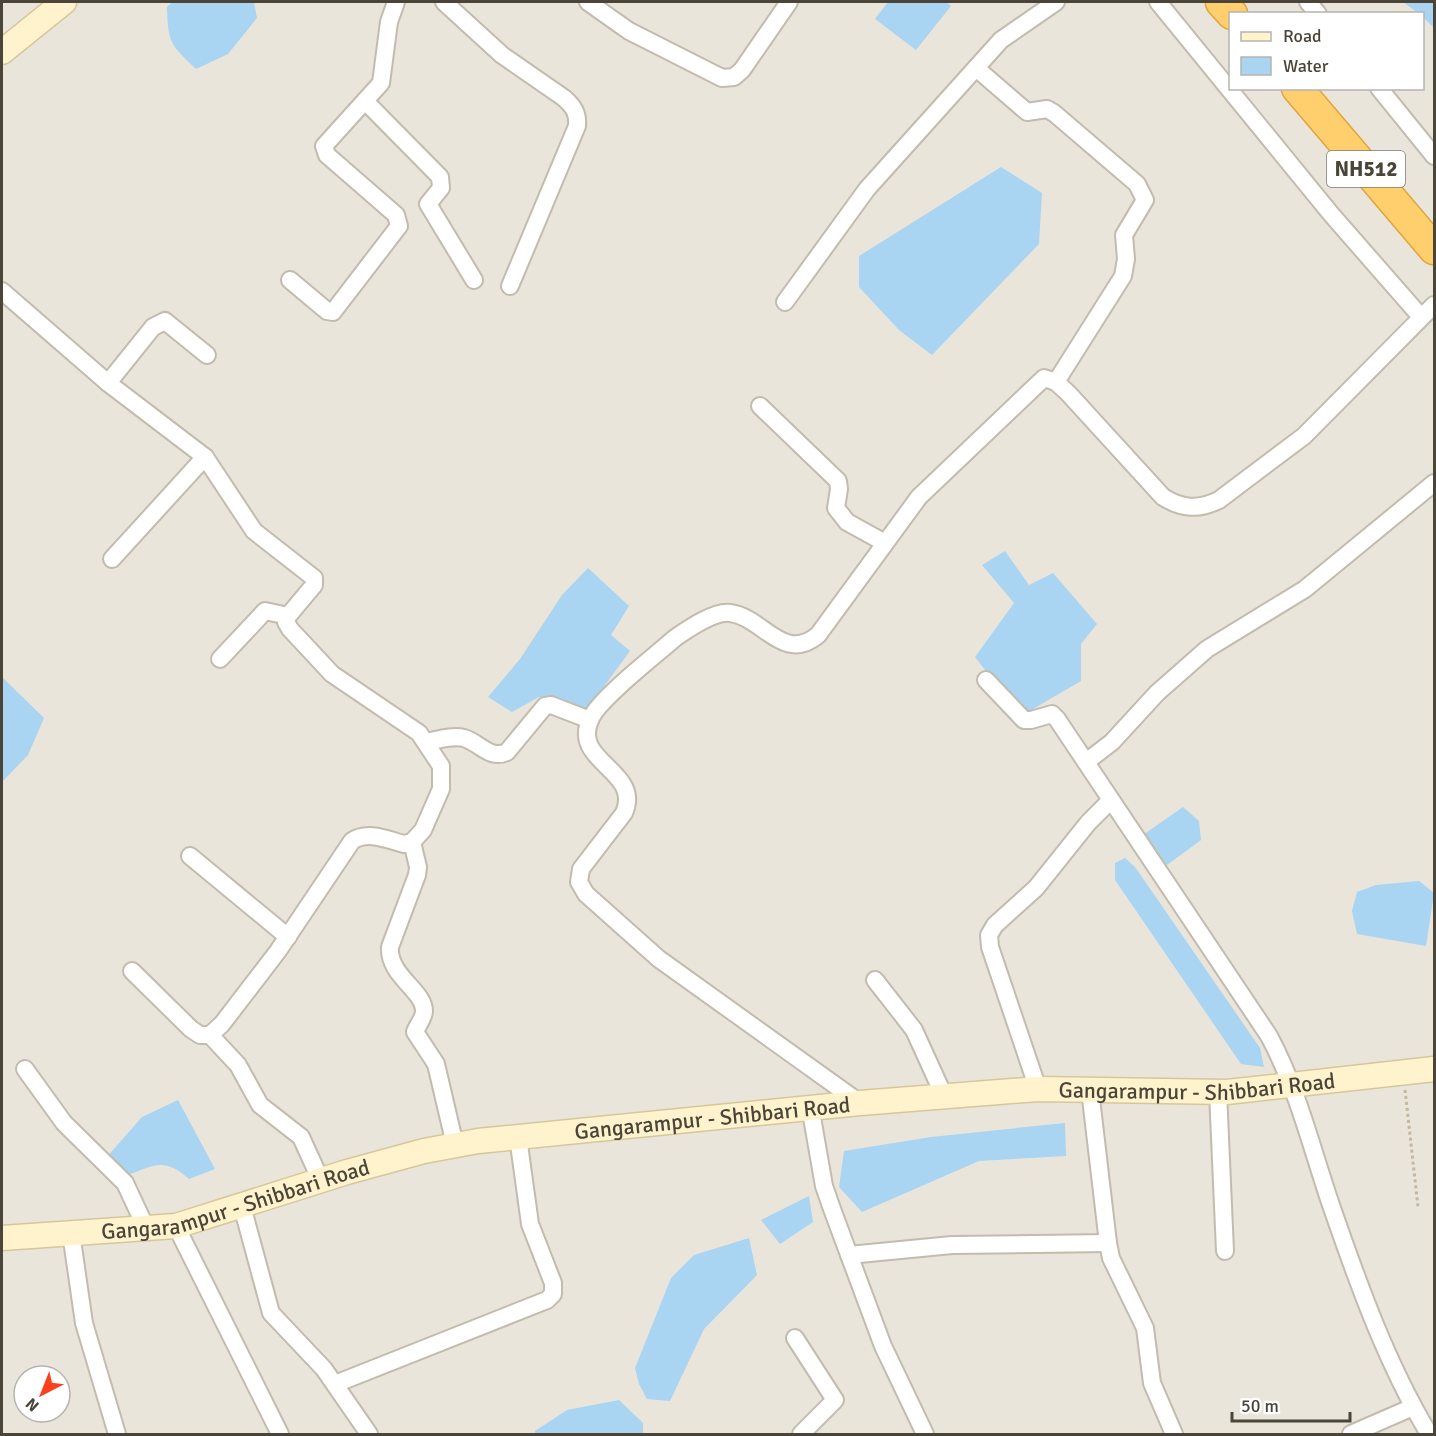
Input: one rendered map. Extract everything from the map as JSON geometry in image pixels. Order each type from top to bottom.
[{"type":"highway","name":"NH512","points":[[1299,90],[1434,249]]},
{"type":"highway","name":"NH512","points":[[1314,90],[1434,233]]},
{"type":"main road","points":[[2,52],[64,2]]},
{"type":"main road","name":"Gangarampur - Shibbari Road","points":[[2,1238],[176,1226],[424,1151],[518,1137],[810,1106],[1038,1089],[1218,1092],[1292,1086],[1434,1069]]},
{"type":"street","points":[[290,280],[327,311],[333,312],[399,226],[396,215],[324,151],[328,140],[383,78],[389,22],[396,2]]},
{"type":"street","points":[[444,2],[502,55],[564,98],[573,106],[578,116],[577,126],[510,286]]},
{"type":"street","points":[[588,2],[629,31],[722,78],[734,77],[742,70],[789,2]]},
{"type":"street","points":[[786,302],[857,202],[976,68],[1014,28],[1056,2]]},
{"type":"street","points":[[1158,2],[1229,89]]},
{"type":"street","points":[[976,68],[1027,112],[1047,109],[1054,113],[1137,184],[1146,200],[1124,235],[1126,259],[1123,276],[1056,381]]},
{"type":"street","points":[[1230,90],[1331,214],[1421,317]]},
{"type":"street","points":[[1381,90],[1434,156]]},
{"type":"street","points":[[365,101],[440,177],[441,188],[428,204],[474,280]]},
{"type":"street","points":[[2,291],[108,383],[205,457],[254,531],[314,578],[314,585],[288,616],[286,622],[290,629],[324,667],[408,723],[426,742],[441,766],[443,778],[423,830],[412,842],[404,844],[360,835],[352,841],[288,937],[222,1024],[210,1035],[200,1035],[190,1029],[132,971]]},
{"type":"street","points":[[860,1103],[650,952],[586,894],[579,882],[580,869],[624,813],[628,793],[624,784],[592,750],[588,740],[590,720],[597,708],[675,638],[715,616],[728,612],[740,615],[785,643],[799,645],[810,642],[818,635],[919,497],[1034,385],[1044,378],[1056,381],[1163,497],[1174,504],[1204,507],[1219,500],[1304,436],[1434,304]]},
{"type":"street","points":[[108,383],[153,327],[165,321],[207,355]]},
{"type":"street","points":[[760,406],[838,481],[836,507],[840,516],[885,543]]},
{"type":"street","points":[[112,559],[205,457]]},
{"type":"street","points":[[1086,762],[1112,742],[1157,693],[1207,649],[1305,589],[1434,483]]},
{"type":"street","points":[[220,659],[265,611],[288,616]]},
{"type":"street","points":[[986,680],[1024,720],[1052,714],[1269,1036],[1292,1086],[1339,1227],[1391,1365],[1430,1434]]},
{"type":"street","points":[[426,742],[456,737],[465,738],[486,751],[501,755],[507,752],[545,706],[551,705],[590,720]]},
{"type":"street","points":[[1038,1089],[990,947],[989,935],[995,925],[1047,875],[1088,823],[1111,800]]},
{"type":"street","points":[[412,842],[418,867],[390,947],[389,957],[423,1004],[423,1016],[415,1032],[436,1064],[455,1145]]},
{"type":"street","points":[[190,856],[288,937]]},
{"type":"street","points":[[875,980],[914,1030],[944,1096]]},
{"type":"street","points":[[210,1035],[237,1065],[260,1105],[301,1137],[321,1181]]},
{"type":"street","points":[[25,1069],[64,1123],[125,1183],[146,1228]]},
{"type":"street","points":[[1090,1090],[1108,1243],[1112,1258],[1144,1328],[1152,1383],[1174,1434]]},
{"type":"street","points":[[1218,1092],[1225,1251]]},
{"type":"street","points":[[810,1106],[824,1186],[883,1346],[925,1434]]},
{"type":"street","points":[[335,1384],[547,1299],[553,1294],[554,1283],[526,1207],[518,1137]]},
{"type":"street","points":[[242,1206],[271,1312],[335,1384],[369,1434]]},
{"type":"street","points":[[176,1226],[280,1434]]},
{"type":"street","points":[[71,1233],[84,1323],[117,1434]]},
{"type":"street","points":[[849,1255],[952,1245],[1108,1243]]},
{"type":"street","points":[[795,1338],[835,1400],[801,1434]]},
{"type":"street","points":[[1351,1434],[1413,1407]]},
{"type":"path","points":[[1403,1072],[1418,1207]]},
{"type":"shaded area","points":[[2,2],[1434,2],[1434,1434],[2,1434]]},
{"type":"water","points":[[172,2],[254,2],[257,18],[228,54],[196,69],[172,42],[168,28],[167,7]]},
{"type":"water","points":[[888,2],[946,2],[951,6],[916,50],[875,19]]},
{"type":"water","points":[[1403,2],[1434,2],[1434,28],[1424,18],[1424,12],[1417,12]]},
{"type":"water","points":[[1001,167],[1042,193],[1039,244],[932,355],[899,330],[859,287],[859,256]]},
{"type":"water","points":[[1005,551],[1029,585],[1053,573],[1097,624],[1081,644],[1081,681],[1021,716],[975,657],[1014,603],[982,565]]},
{"type":"water","points":[[588,568],[629,606],[611,635],[630,651],[583,715],[539,697],[512,712],[488,697],[520,659],[562,595]]},
{"type":"water","points":[[2,677],[44,718],[28,755],[2,782]]},
{"type":"water","points":[[1183,807],[1199,821],[1201,840],[1167,865],[1143,835]]},
{"type":"water","points":[[1125,858],[1135,867],[1260,1048],[1264,1067],[1241,1064],[1115,880],[1115,863]]},
{"type":"water","points":[[1419,881],[1434,893],[1426,946],[1357,934],[1352,911],[1357,892],[1376,885]]},
{"type":"water","points":[[178,1100],[215,1169],[189,1179],[172,1167],[158,1165],[123,1177],[106,1158],[142,1117]]},
{"type":"water","points":[[1065,1123],[1066,1156],[979,1161],[862,1212],[839,1187],[844,1151],[931,1137]]},
{"type":"water","points":[[809,1196],[813,1222],[780,1244],[761,1220]]},
{"type":"water","points":[[749,1238],[757,1275],[704,1329],[670,1401],[647,1399],[639,1384],[635,1368],[671,1278],[694,1255]]},
{"type":"water","points":[[619,1400],[643,1423],[643,1434],[535,1434],[535,1431],[567,1410]]}]
